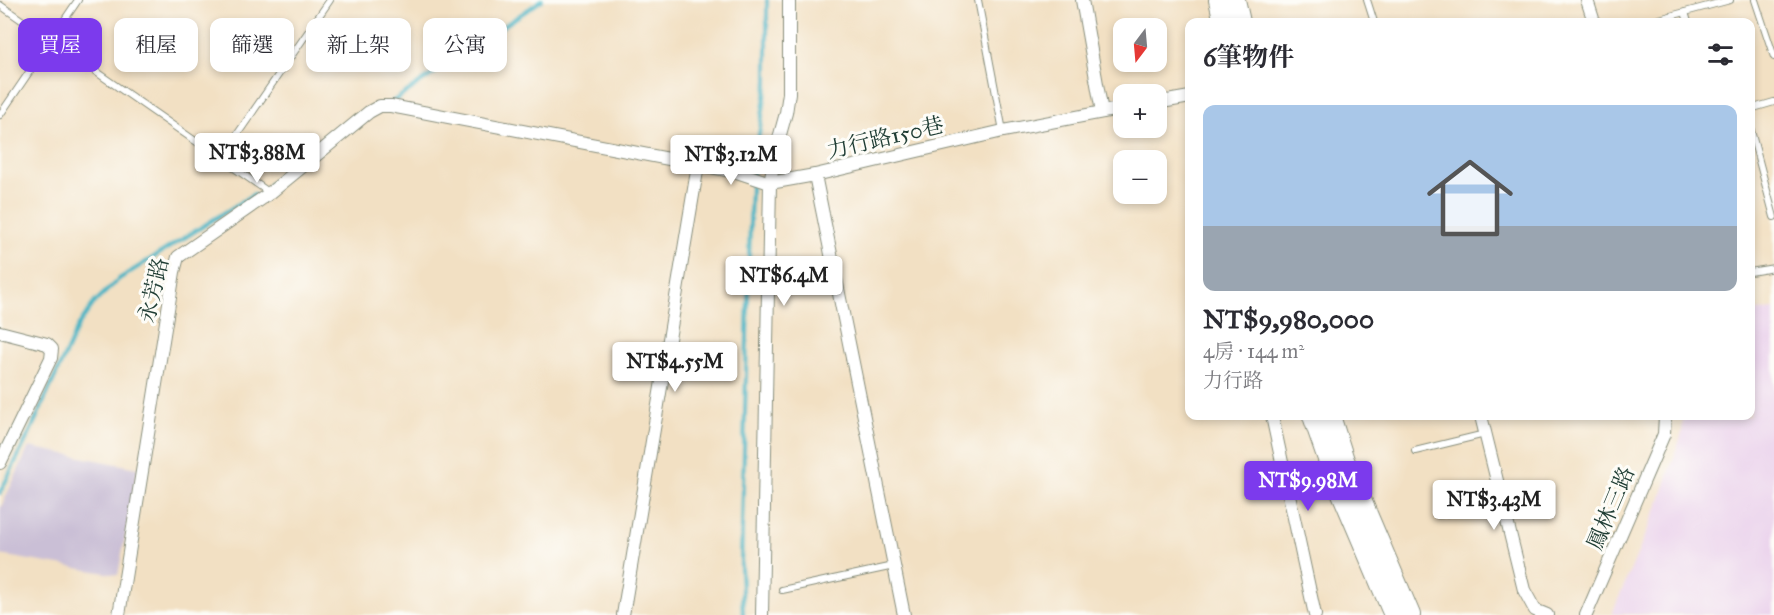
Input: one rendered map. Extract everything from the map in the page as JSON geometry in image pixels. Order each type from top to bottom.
[{"type":"main road","points":[[1219,0],[1223,18]]},
{"type":"main road","points":[[1235,0],[1239,18]]},
{"type":"main road","points":[[1314,420],[1330,465],[1394,615]]},
{"type":"main road","points":[[1331,420],[1344,460],[1410,615]]},
{"type":"street","points":[[762,615],[770,183],[789,93],[789,0]]},
{"type":"street","points":[[1082,0],[1102,112]]},
{"type":"street","points":[[1587,0],[1593,18]]},
{"type":"street","points":[[1167,101],[1185,98]]},
{"type":"street","name":"永芳路","points":[[119,615],[178,257],[270,193],[369,112],[380,106],[402,108],[698,165]]},
{"type":"street","name":"力行路150巷","points":[[904,615],[815,175],[1003,131],[1113,110]]},
{"type":"street","points":[[623,615],[698,165],[737,172],[770,183],[815,175]]},
{"type":"street","points":[[0,332],[46,344],[52,349],[51,358],[0,463]]},
{"type":"street","points":[[1273,420],[1315,615]]},
{"type":"street","points":[[1482,420],[1524,590],[1534,610],[1547,615]]},
{"type":"street","name":"鳳林三路","points":[[1586,615],[1664,434],[1665,420]]},
{"type":"lane","points":[[66,18],[78,0]]},
{"type":"lane","points":[[221,158],[330,0]]},
{"type":"lane","points":[[978,0],[1003,131]]},
{"type":"lane","points":[[1367,0],[1373,18]]},
{"type":"lane","points":[[1663,18],[1730,0]]},
{"type":"lane","points":[[1755,0],[1774,57]]},
{"type":"lane","points":[[0,5],[20,18]]},
{"type":"lane","points":[[1685,12],[1687,18]]},
{"type":"lane","points":[[0,115],[29,72]]},
{"type":"lane","points":[[98,72],[270,193]]},
{"type":"lane","points":[[1755,108],[1774,102]]},
{"type":"lane","points":[[1755,146],[1774,217]]},
{"type":"lane","points":[[1755,271],[1774,268]]},
{"type":"lane","points":[[1415,451],[1486,434]]},
{"type":"lane","points":[[1438,515],[1502,503]]},
{"type":"lane","points":[[782,590],[894,566]]},
{"type":"shaded area","points":[[1774,309],[1774,615],[1612,614],[1659,503],[1682,433],[1683,420],[1755,420],[1755,311]]},
{"type":"shaded area","points":[[29,447],[138,468],[118,575],[0,555],[0,509]]},
{"type":"waterway","points":[[392,102],[542,0]]},
{"type":"waterway","points":[[743,615],[741,565],[751,184],[767,85],[767,0]]},
{"type":"waterway","points":[[270,184],[282,176]]},
{"type":"waterway","points":[[0,493],[78,326],[94,303],[119,279],[254,194]]}]
